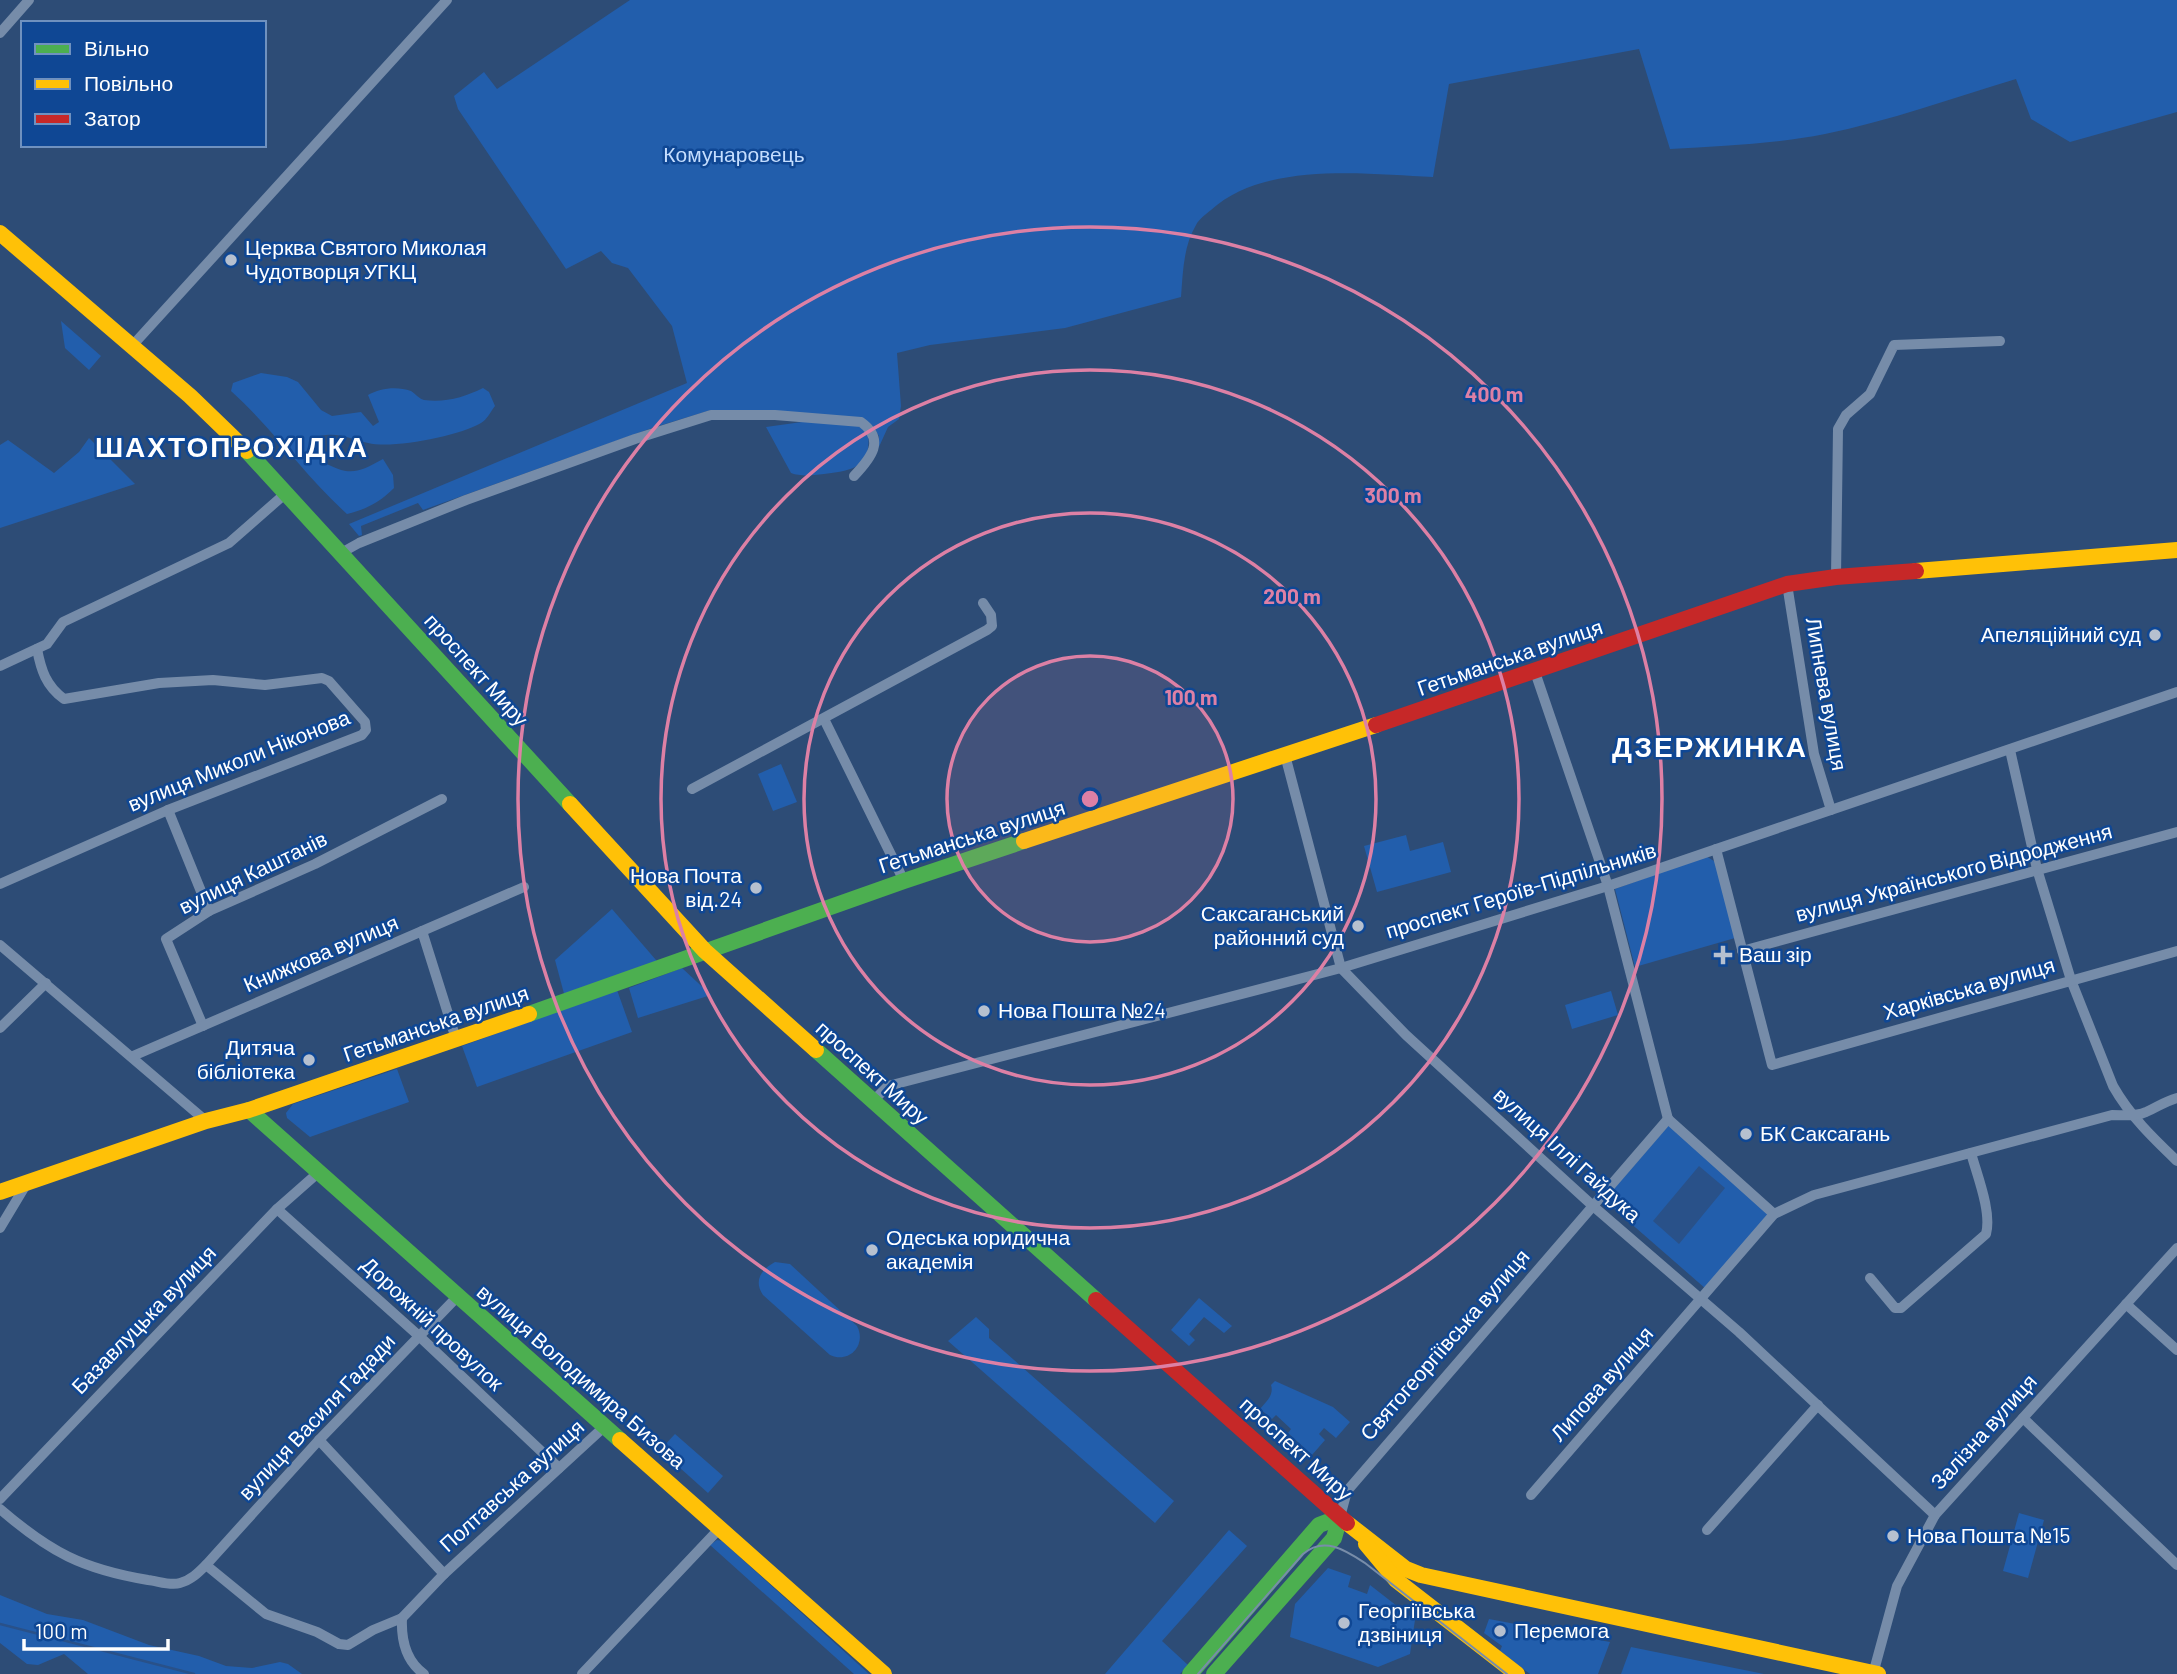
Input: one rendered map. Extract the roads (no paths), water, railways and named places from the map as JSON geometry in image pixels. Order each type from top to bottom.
[{"type":"street","points":[[0,33],[29,0]]},
{"type":"street","points":[[132,346],[447,0]]},
{"type":"street","name":"проспект Миру","points":[[0,233],[226,430],[705,951],[1356,1531],[1406,1569],[1421,1575],[1875,1674]]},
{"type":"street","points":[[1836,577],[1838,429],[1846,415],[1870,394],[1894,345],[2000,341]]},
{"type":"street","points":[[341,553],[359,543],[466,500],[635,439],[711,415],[775,415],[861,422],[872,429],[875,437],[874,449],[854,476]]},
{"type":"street","points":[[0,666],[47,644],[63,622],[229,542],[286,493]]},
{"type":"street","name":"Гетьманська вулиця","points":[[0,1192],[206,1121],[249,1110],[456,1040],[904,881],[1535,672],[1787,584],[1836,577],[2177,550]]},
{"type":"street","name":"Липнева вулиця","points":[[1787,584],[1814,754],[1831,810]]},
{"type":"street","points":[[692,789],[987,630],[992,626],[991,615],[983,603]]},
{"type":"street","name":"вулиця Миколи Ніконова","points":[[0,884],[168,810],[362,735],[366,730],[365,722],[328,681],[322,678],[265,685],[213,680],[159,683],[64,699],[47,683],[37,649]]},
{"type":"street","points":[[1535,672],[1608,886],[1668,1119],[1774,1214],[1814,1195],[2112,1115],[2144,1114],[2159,1103],[2177,1098]]},
{"type":"street","name":"проспект Героїв-Підпільників","points":[[872,1102],[888,1086],[1341,968],[1608,886],[2177,693]]},
{"type":"street","points":[[824,719],[904,881]]},
{"type":"street","points":[[2010,750],[2037,869],[2071,980],[2113,1086],[2133,1116],[2177,1161]]},
{"type":"street","name":"вулиця Іллі Гайдука","points":[[1285,755],[1341,968],[1406,1035],[1593,1206],[1702,1298],[1935,1515]]},
{"type":"street","name":"вулиця Каштанів","points":[[203,1026],[166,939],[209,911],[315,864],[442,799]]},
{"type":"street","points":[[168,810],[209,911]]},
{"type":"street","name":"вулиця Українського Відродження","points":[[1742,951],[2177,832]]},
{"type":"street","points":[[1716,849],[1742,951]]},
{"type":"street","name":"Книжкова вулиця","points":[[133,1056],[524,887]]},
{"type":"street","points":[[422,931],[456,1040]]},
{"type":"street","points":[[0,945],[206,1121]]},
{"type":"street","name":"Харківська вулиця","points":[[1742,951],[1772,1065],[2177,951]]},
{"type":"street","points":[[0,1028],[46,983]]},
{"type":"street","name":"вулиця Володимира Бизова","points":[[249,1110],[884,1674]]},
{"type":"street","name":"Святогеоргіївська вулиця","points":[[1214,1674],[1334,1538],[1347,1491],[1668,1119]]},
{"type":"street","points":[[1870,1278],[1895,1308],[1901,1308],[1986,1234],[1987,1213],[1971,1153]]},
{"type":"street","name":"Базавлуцька вулиця","points":[[0,1499],[277,1209],[319,1172]]},
{"type":"street","points":[[0,1228],[27,1183]]},
{"type":"street","name":"Дорожній провулок","points":[[277,1209],[419,1336],[559,1468]]},
{"type":"street","name":"Липова вулиця","points":[[1531,1495],[1774,1214]]},
{"type":"street","name":"Залізна вулиця","points":[[1875,1674],[1897,1586],[1935,1515],[2177,1248]]},
{"type":"street","name":"вулиця Василя Гадади","points":[[0,1508],[61,1555],[85,1565],[173,1584],[192,1578],[319,1440],[458,1296]]},
{"type":"street","points":[[2126,1304],[2177,1350]]},
{"type":"street","points":[[1707,1530],[1818,1405]]},
{"type":"street","points":[[2024,1418],[2177,1565]]},
{"type":"street","name":"Полтавська вулиця","points":[[402,1618],[444,1574],[605,1426]]},
{"type":"street","name":"Полтавська вулиця","points":[[319,1440],[444,1574]]},
{"type":"street","points":[[1190,1674],[1320,1525],[1340,1517]]},
{"type":"street","points":[[582,1674],[720,1528]]},
{"type":"street","points":[[1356,1531],[1396,1580],[1517,1674]]},
{"type":"street","points":[[206,1565],[266,1614],[317,1632],[339,1644],[348,1645],[389,1622],[402,1618],[405,1649],[415,1667],[424,1674]]},
{"type":"waterway","points":[[0,1624],[194,1674]]},
{"type":"tram line","points":[[1198,1674],[1303,1554],[1319,1546],[1334,1547],[1365,1563],[1507,1674]]},
{"type":"place","name":"Церква Святого Миколая Чудотворця УГКЦ","points":[[231,260]]},
{"type":"place","name":"Апеляційний суд","points":[[2155,635]]},
{"type":"place","name":"Нова Почта від.24","points":[[756,888]]},
{"type":"place","name":"Саксаганський районний суд","points":[[1358,926]]},
{"type":"place","name":"Ваш зір","points":[[1723,955]]},
{"type":"place","name":"Нова Пошта №24","points":[[984,1011]]},
{"type":"place","name":"Дитяча бібліотека","points":[[309,1060]]},
{"type":"place","name":"БК Саксагань","points":[[1746,1134]]},
{"type":"place","name":"Одеська юридична академія","points":[[872,1250]]},
{"type":"place","name":"Нова Пошта №15","points":[[1893,1536]]},
{"type":"place","name":"Георгіївська дзвіниця","points":[[1344,1623]]},
{"type":"place","name":"Перемога","points":[[1500,1631]]},
{"type":"district","name":"ШАХТОПРОХІДКА","points":[[232,447]]},
{"type":"district","name":"ДЗЕРЖИНКА","points":[[1710,747]]},
{"type":"park label","name":"Комунаровець","points":[[734,155]]}]
